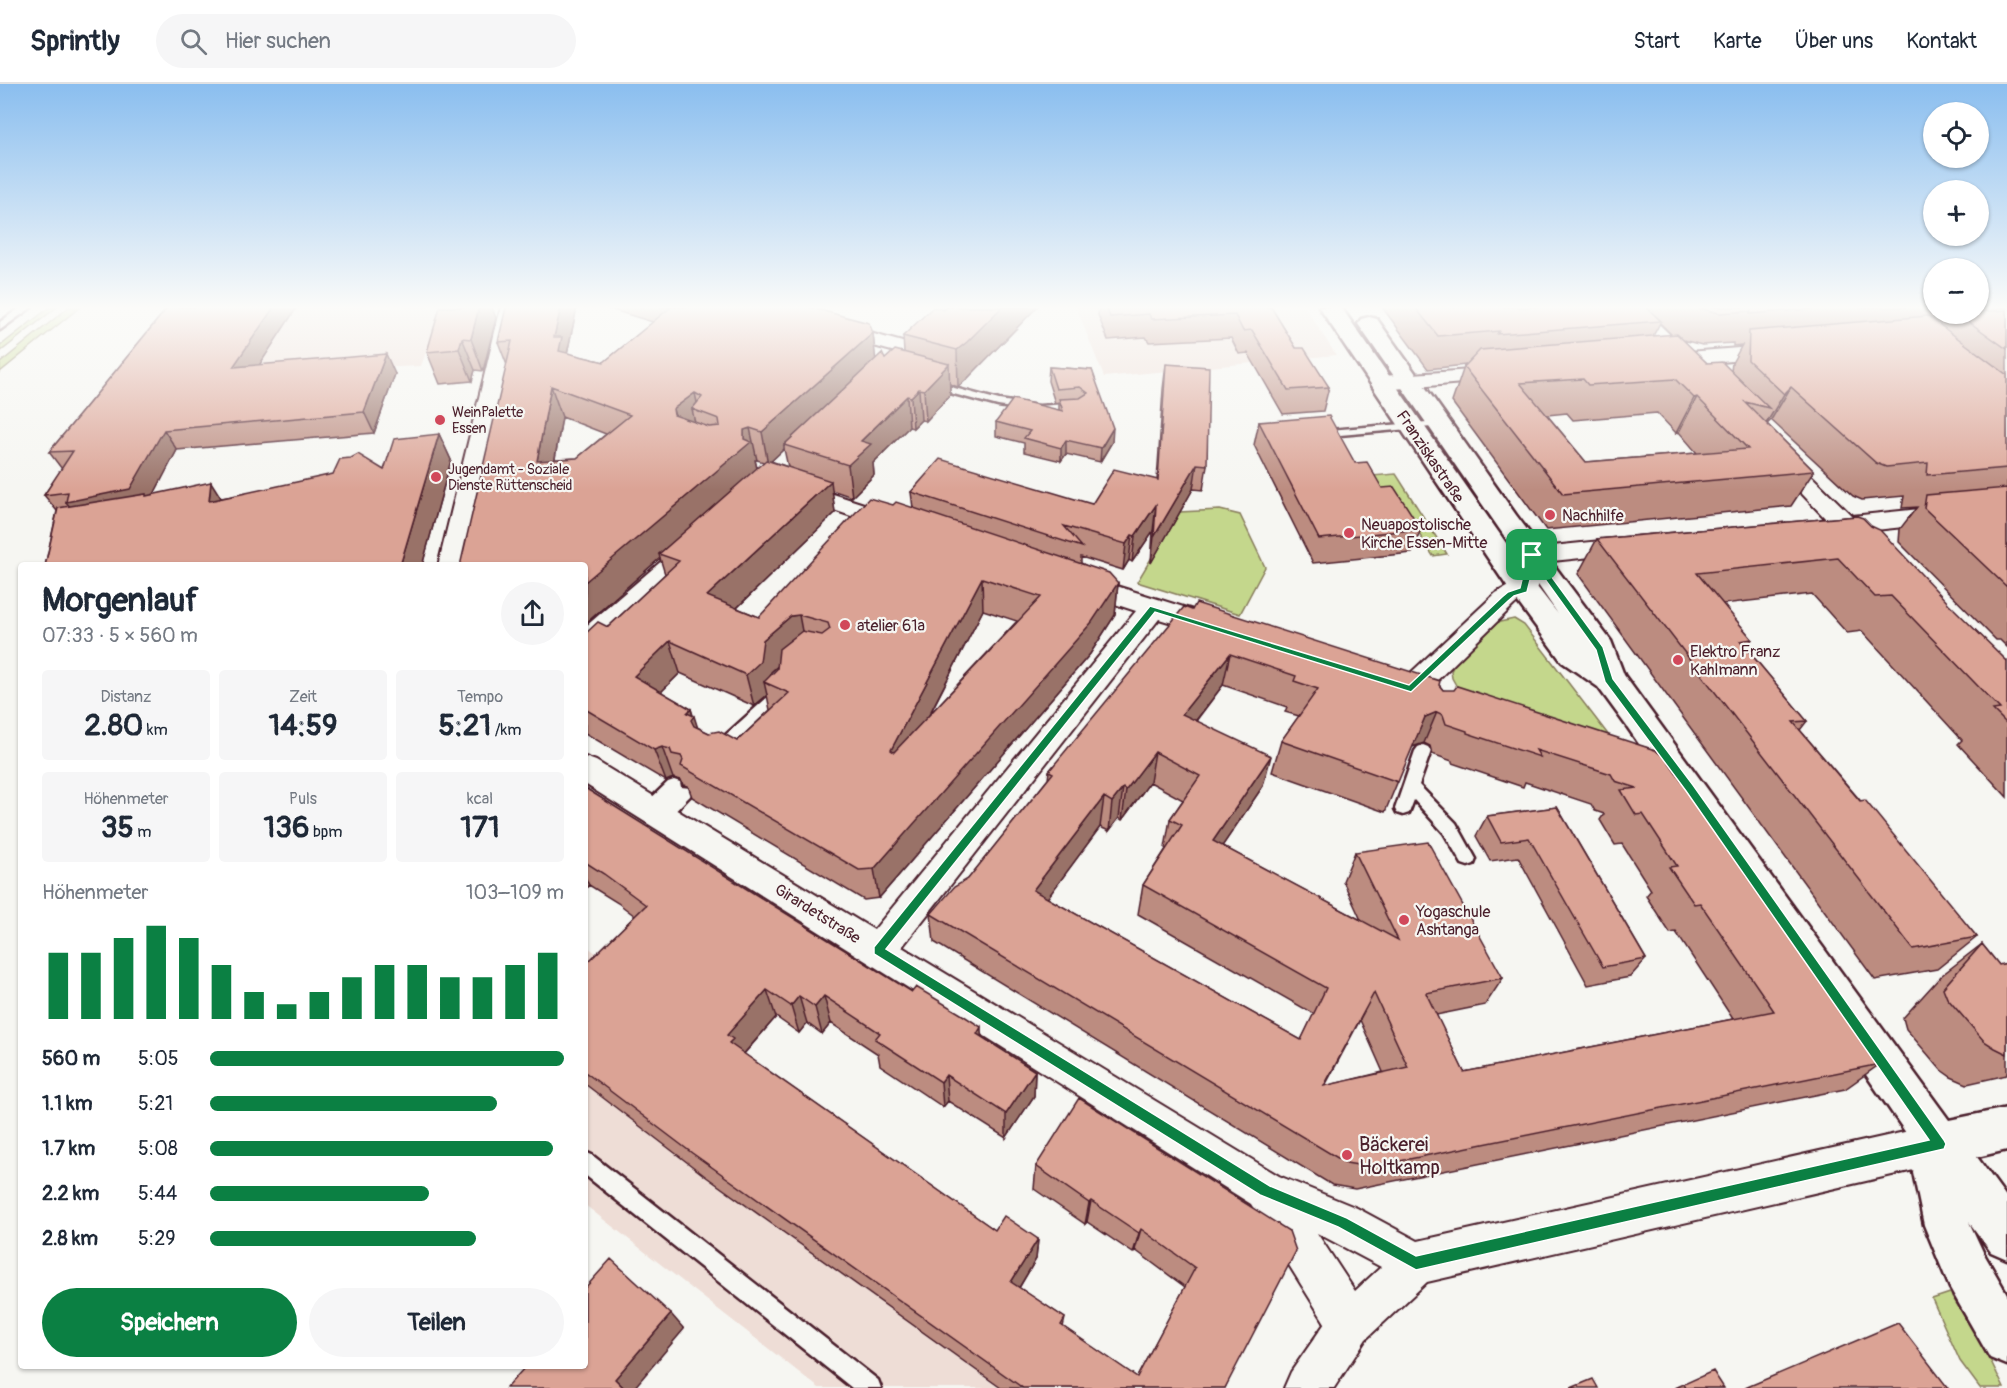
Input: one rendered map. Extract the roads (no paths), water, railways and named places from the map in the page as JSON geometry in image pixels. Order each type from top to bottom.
[{"type":"main road","name":"Franziskastraße","points":[[1372,368],[1524,590],[1573,654],[1609,680],[1689,788],[2007,1236]]},
{"type":"main road","name":"Franziskastraße","points":[[1401,368],[1600,649],[1609,680]]},
{"type":"main road","points":[[2007,1129],[1940,1144],[1935,1172],[1947,1225],[1967,1271],[2007,1341]]},
{"type":"street","points":[[452,562],[497,368]]},
{"type":"street","points":[[1692,368],[1701,377]]},
{"type":"street","points":[[1382,383],[1524,372]]},
{"type":"street","points":[[1764,441],[1873,552]]},
{"type":"street","points":[[776,483],[920,531]]},
{"type":"street","points":[[1807,529],[2007,508]]},
{"type":"street","points":[[588,639],[715,527]]},
{"type":"street","points":[[1440,698],[1398,684],[1511,594],[1524,590],[1532,555],[1655,544]]},
{"type":"street","points":[[1056,576],[1241,635]]},
{"type":"street","points":[[878,951],[1153,608]]},
{"type":"street","name":"Girardetstraße","points":[[588,770],[667,801],[878,951],[1265,1190],[1342,1223],[1416,1263]]},
{"type":"street","points":[[1308,1388],[1352,1324],[1416,1263],[1940,1144]]},
{"type":"street","name":"Girardetstraße","points":[[1265,1190],[1352,1324]]},
{"type":"lane","points":[[920,382],[998,403],[1039,409],[1079,406]]},
{"type":"lane","points":[[1307,435],[1439,424]]},
{"type":"lane","points":[[719,751],[777,697],[777,678]]},
{"type":"lane","points":[[1403,809],[1423,751]]},
{"type":"lane","points":[[1411,787],[1450,828],[1468,859]]},
{"type":"lane","points":[[588,1164],[870,1388]]},
{"type":"place","name":"WeinPalette Essen","points":[[440,420]]},
{"type":"place","name":"Jugendamt - Soziale Dienste Rüttenscheid","points":[[436,477]]},
{"type":"place","name":"Nachhilfe","points":[[1550,515]]},
{"type":"place","name":"Neuapostolische Kirche Essen-Mitte","points":[[1349,533]]},
{"type":"place","name":"atelier 61a","points":[[845,625]]},
{"type":"place","name":"Elektro Franz Kahlmann","points":[[1678,660]]},
{"type":"place","name":"Yogaschule Ashtanga","points":[[1404,920]]},
{"type":"place","name":"Bäckerei Holtkamp","points":[[1347,1155]]}]
